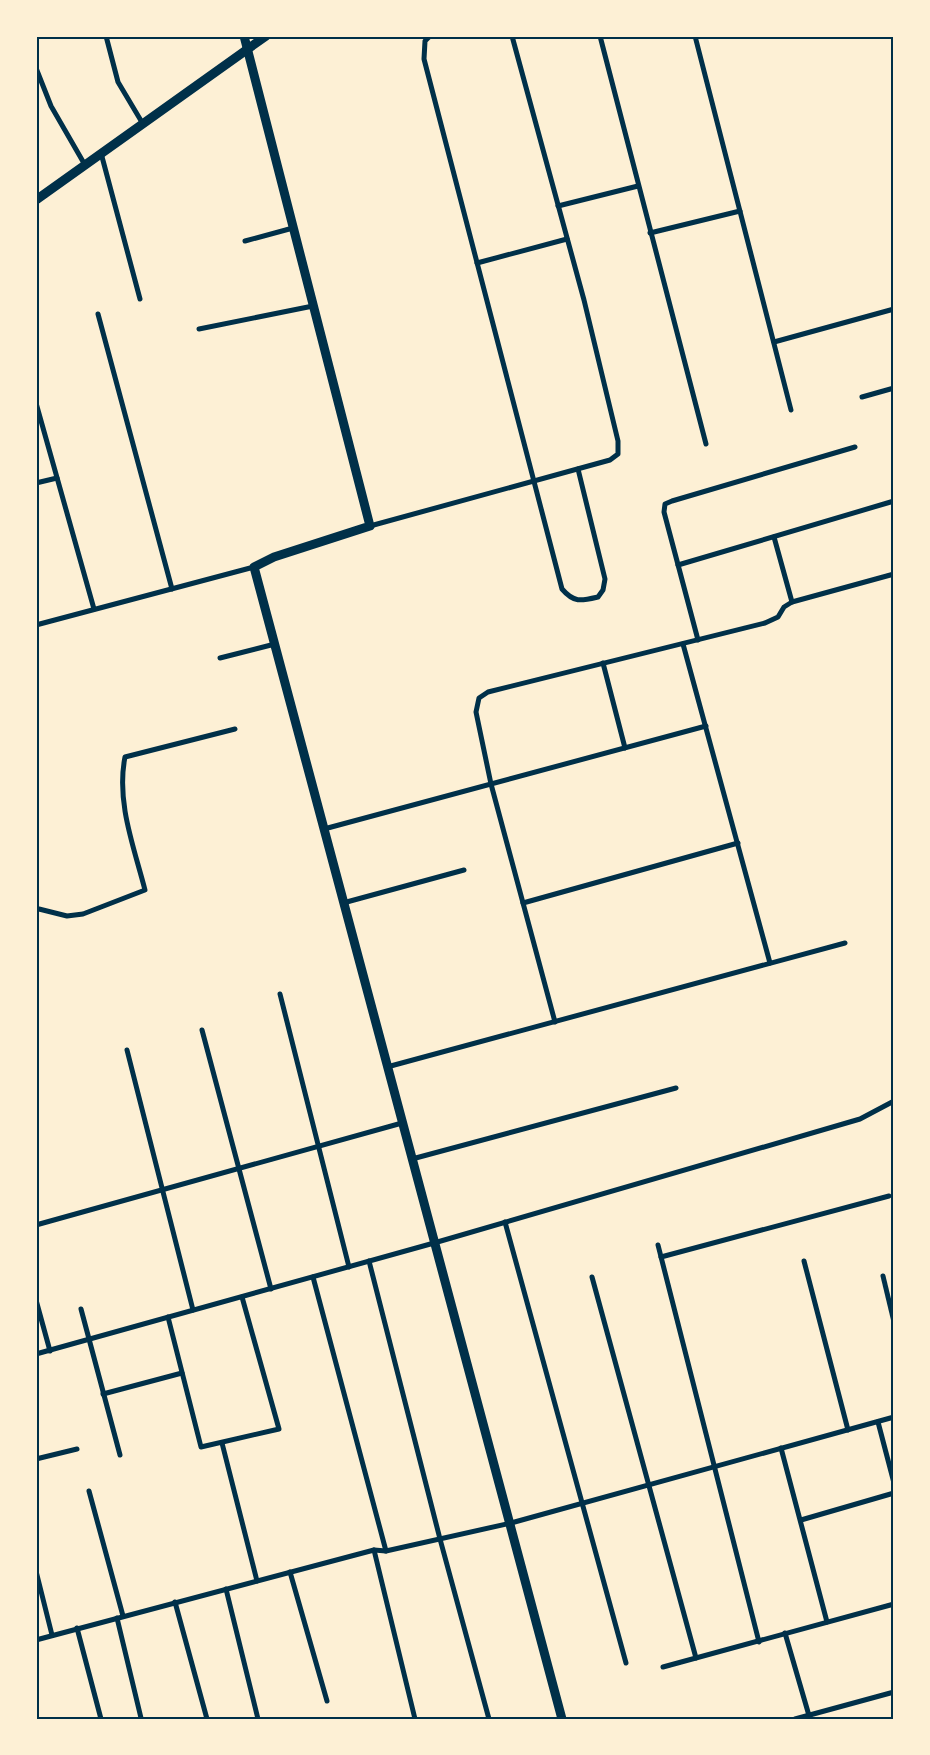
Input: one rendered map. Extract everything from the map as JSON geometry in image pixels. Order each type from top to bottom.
[{"type":"street","points":[[106,36],[118,82],[143,124]]},
{"type":"street","points":[[244,36],[370,526]]},
{"type":"street","points":[[36,200],[266,36]]},
{"type":"street","points":[[430,36],[425,40],[424,60],[562,589],[569,597],[580,601],[598,596],[603,590],[605,579],[578,469]]},
{"type":"street","points":[[36,624],[254,567],[274,557],[370,526],[610,460],[618,454],[618,441],[567,238],[512,36]]},
{"type":"street","points":[[600,36],[706,444]]},
{"type":"street","points":[[695,36],[790,410]]},
{"type":"street","points":[[36,68],[50,106],[85,165]]},
{"type":"street","points":[[102,153],[140,299]]},
{"type":"street","points":[[558,206],[638,186]]},
{"type":"street","points":[[650,233],[740,211]]},
{"type":"street","points":[[245,241],[293,228]]},
{"type":"street","points":[[477,263],[567,238]]},
{"type":"street","points":[[199,329],[313,306]]},
{"type":"street","points":[[774,342],[894,309]]},
{"type":"street","points":[[98,314],[172,589]]},
{"type":"street","points":[[862,397],[894,388]]},
{"type":"street","points":[[36,404],[94,609]]},
{"type":"street","points":[[698,640],[664,512],[665,504],[855,447]]},
{"type":"street","points":[[36,483],[57,478]]},
{"type":"street","points":[[678,565],[894,501]]},
{"type":"street","points":[[774,536],[792,602]]},
{"type":"street","points":[[254,567],[562,1719]]},
{"type":"street","points":[[555,1022],[491,784],[476,712],[479,698],[488,692],[765,623],[778,617],[784,607],[792,602],[894,574]]},
{"type":"street","points":[[220,658],[275,644]]},
{"type":"street","points":[[683,644],[770,964]]},
{"type":"street","points":[[603,663],[625,748]]},
{"type":"street","points":[[324,829],[706,726]]},
{"type":"street","points":[[36,910],[67,916],[83,914],[146,890],[125,816],[121,775],[125,757],[235,729]]},
{"type":"street","points":[[523,903],[738,843]]},
{"type":"street","points":[[343,902],[464,870]]},
{"type":"street","points":[[387,1067],[845,943]]},
{"type":"street","points":[[280,994],[349,1267]]},
{"type":"street","points":[[202,1030],[271,1288]]},
{"type":"street","points":[[127,1050],[193,1310]]},
{"type":"street","points":[[412,1159],[676,1088]]},
{"type":"street","points":[[36,1354],[434,1243],[860,1119],[894,1101]]},
{"type":"street","points":[[36,1224],[402,1123]]},
{"type":"street","points":[[661,1257],[889,1196]]},
{"type":"street","points":[[505,1222],[626,1663]]},
{"type":"street","points":[[658,1245],[759,1642]]},
{"type":"street","points":[[368,1261],[440,1539],[490,1719]]},
{"type":"street","points":[[804,1261],[848,1430]]},
{"type":"street","points":[[883,1276],[894,1322]]},
{"type":"street","points":[[313,1277],[386,1551]]},
{"type":"street","points":[[592,1277],[696,1658]]},
{"type":"street","points":[[168,1317],[202,1447],[279,1429],[242,1296]]},
{"type":"street","points":[[36,1300],[50,1350]]},
{"type":"street","points":[[81,1309],[120,1455]]},
{"type":"street","points":[[103,1394],[182,1373]]},
{"type":"street","points":[[36,1640],[374,1550],[386,1551],[510,1523],[894,1417]]},
{"type":"street","points":[[878,1422],[894,1483]]},
{"type":"street","points":[[222,1443],[257,1581]]},
{"type":"street","points":[[781,1448],[827,1622]]},
{"type":"street","points":[[36,1459],[76,1449]]},
{"type":"street","points":[[89,1491],[123,1616]]},
{"type":"street","points":[[801,1520],[894,1493]]},
{"type":"street","points":[[374,1550],[415,1719]]},
{"type":"street","points":[[36,1571],[52,1635]]},
{"type":"street","points":[[290,1572],[327,1701]]},
{"type":"street","points":[[226,1589],[258,1719]]},
{"type":"street","points":[[175,1602],[207,1719]]},
{"type":"street","points":[[663,1667],[894,1604]]},
{"type":"street","points":[[117,1618],[142,1718]]},
{"type":"street","points":[[77,1628],[100,1719]]},
{"type":"street","points":[[785,1633],[810,1717]]},
{"type":"street","points":[[794,1719],[810,1717],[894,1692]]}]
